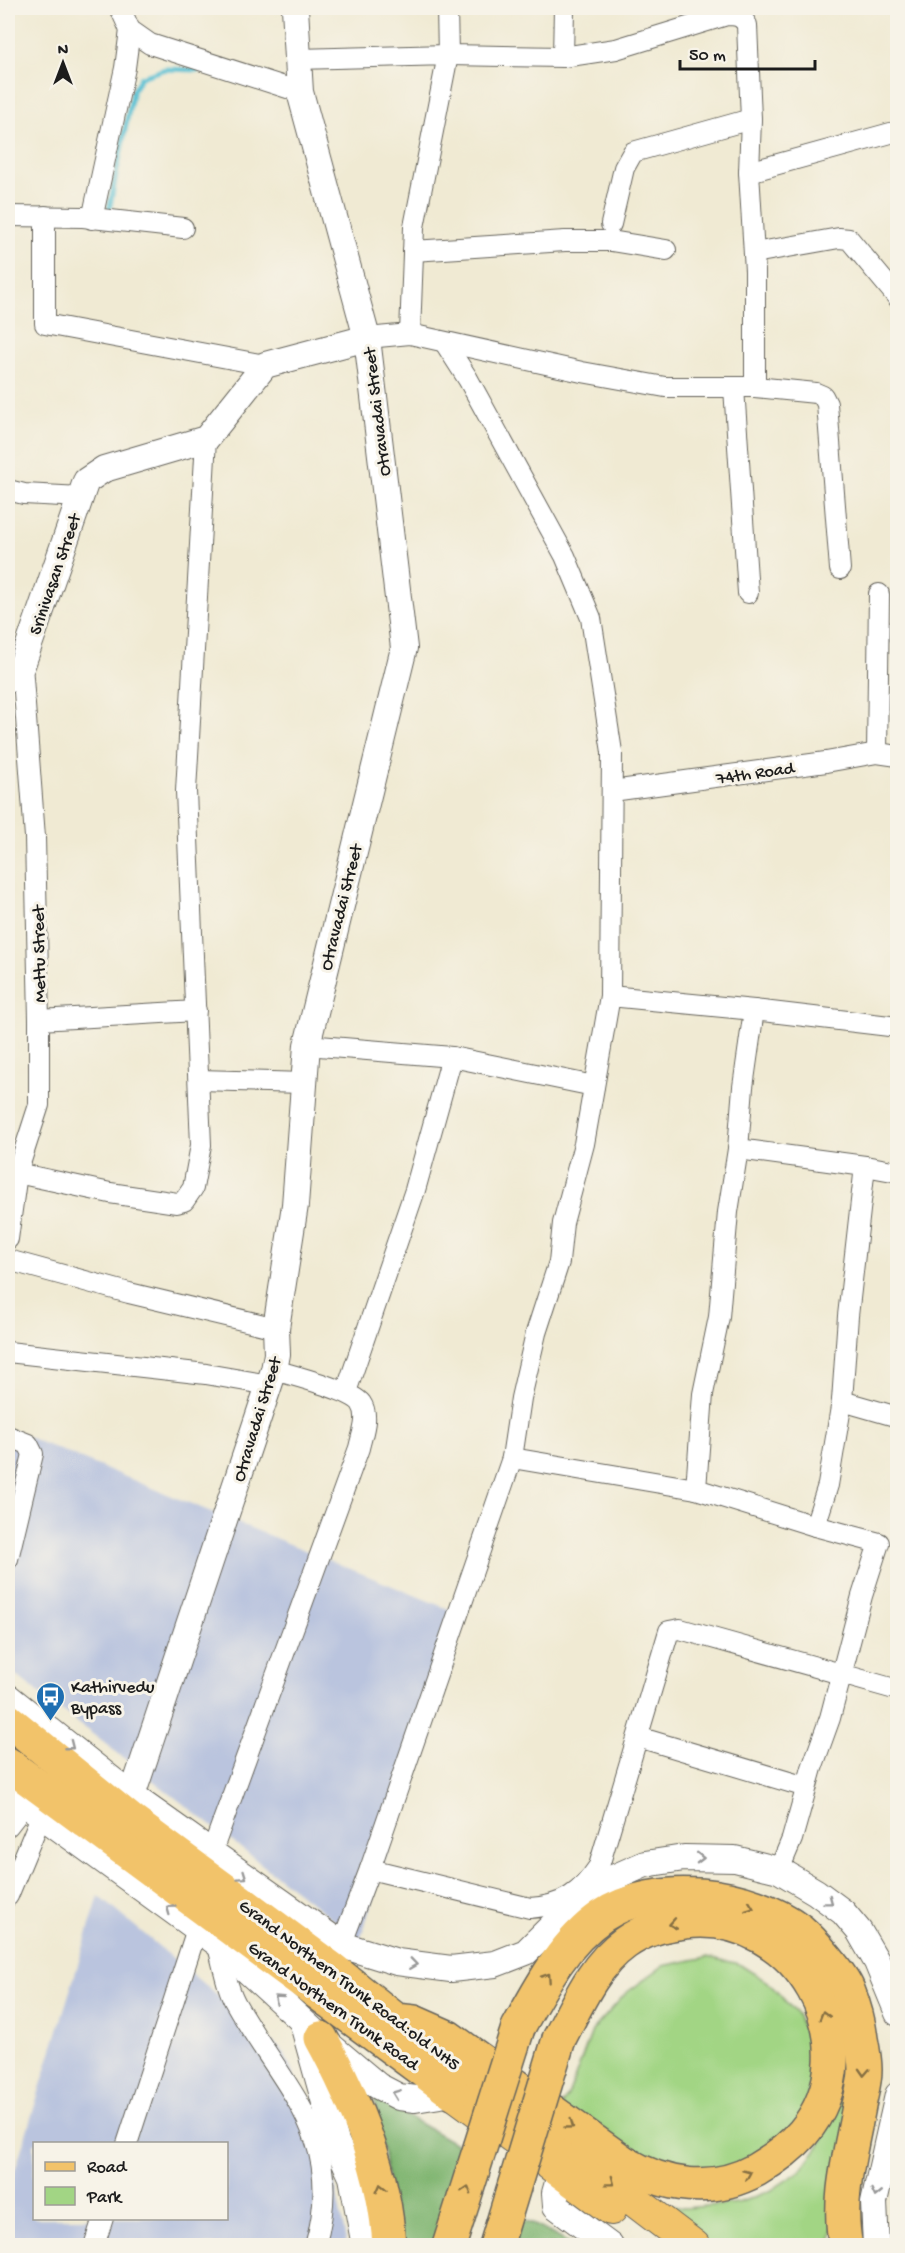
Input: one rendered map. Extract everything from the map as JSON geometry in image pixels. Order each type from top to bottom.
[{"type":"highway","name":"Grand Northern Trunk Road:old NH5","points":[[8,1720],[133,1822],[336,1956],[396,2020]]},
{"type":"highway","name":"Grand Northern Trunk Road","points":[[8,1764],[453,2093]]},
{"type":"highway","points":[[449,2246],[518,2028],[544,1979],[571,1944],[602,1916],[644,1898],[685,1894],[724,1898],[776,1916],[800,1931],[822,1953],[848,1989],[861,2037],[865,2071],[843,2193],[843,2232],[846,2246]]},
{"type":"highway","points":[[396,2020],[414,2022],[448,2037],[623,2162],[651,2177],[684,2185],[717,2183],[752,2172],[775,2158],[803,2133],[824,2096],[828,2076],[829,2034],[820,2002],[813,1988],[793,1961],[768,1939],[747,1929],[709,1921],[673,1923],[640,1933],[624,1943],[599,1968],[559,2039],[496,2246]]},
{"type":"highway","points":[[312,2030],[349,2091],[377,2172],[388,2216],[389,2246]]},
{"type":"main road","name":"Grand Northern Trunk Road:old NH5","points":[[396,2020],[694,2246]]},
{"type":"main road","name":"Grand Northern Trunk Road","points":[[453,2093],[660,2246]]},
{"type":"street","points":[[120,8],[130,30],[150,44],[300,92]]},
{"type":"street","name":"Otravadai Street","points":[[132,1796],[272,1377],[277,1354],[276,1328],[295,1205],[307,1045],[404,648],[367,338],[300,92],[294,8]]},
{"type":"street","points":[[410,334],[414,227],[448,55],[447,8]]},
{"type":"street","points":[[563,57],[564,8]]},
{"type":"street","points":[[298,59],[448,55],[563,57],[616,49],[697,16],[736,15],[744,18],[747,25],[751,119],[748,172],[754,253],[755,387]]},
{"type":"street","points":[[92,219],[125,68],[130,30]]},
{"type":"street","points":[[611,224],[624,168],[633,152],[751,119]]},
{"type":"street","points":[[748,172],[897,131]]},
{"type":"street","points":[[8,216],[92,219],[183,228]]},
{"type":"street","points":[[45,216],[45,324],[265,365],[367,338],[410,334],[582,372],[665,387],[755,387],[816,393],[824,396],[827,404],[840,569]]},
{"type":"street","points":[[754,253],[840,238],[849,239],[897,298]]},
{"type":"street","points":[[412,251],[565,241],[611,241],[666,250]]},
{"type":"street","points":[[336,1956],[370,1869],[513,1458],[521,1398],[536,1333],[559,1262],[563,1223],[584,1144],[610,996],[612,752],[591,618],[554,536],[446,343]]},
{"type":"street","points":[[17,1173],[110,1193],[177,1203],[184,1202],[193,1188],[201,1145],[200,1080],[186,791],[206,439],[265,365]]},
{"type":"street","points":[[734,388],[748,593]]},
{"type":"street","name":"Srinivasan Street","points":[[15,673],[86,481],[104,469],[206,439]]},
{"type":"street","points":[[8,490],[24,494],[81,497]]},
{"type":"street","points":[[877,753],[879,594]]},
{"type":"street","name":"Mettu Street","points":[[8,1239],[17,1173],[39,1105],[35,837],[15,673]]},
{"type":"street","name":"74th Road","points":[[612,791],[877,753],[897,756]]},
{"type":"street","points":[[610,996],[897,1027]]},
{"type":"street","points":[[696,1489],[703,1394],[719,1317],[728,1212],[738,1149],[743,1087],[754,1010]]},
{"type":"street","points":[[39,1020],[196,1011]]},
{"type":"street","points":[[307,1045],[452,1057],[594,1086]]},
{"type":"street","points":[[346,1392],[415,1190],[452,1057]]},
{"type":"street","points":[[200,1080],[304,1083]]},
{"type":"street","points":[[738,1149],[897,1172]]},
{"type":"street","points":[[815,1526],[828,1485],[842,1401],[848,1316],[865,1166]]},
{"type":"street","points":[[8,1260],[129,1293],[276,1328]]},
{"type":"street","points":[[8,1352],[206,1374],[272,1377],[346,1392],[361,1402],[366,1419],[359,1448],[211,1854]]},
{"type":"street","points":[[842,1401],[897,1417]]},
{"type":"street","points":[[8,1436],[28,1444],[33,1454],[8,1559]]},
{"type":"street","points":[[513,1458],[696,1489],[815,1526],[888,1545],[862,1596],[830,1718],[806,1787],[792,1839],[779,1870]]},
{"type":"street","points":[[370,1869],[530,1908],[544,1907],[570,1899],[589,1882],[599,1866],[669,1631],[680,1629],[897,1690]]},
{"type":"street","points":[[8,1697],[132,1796],[211,1854],[336,1956],[451,1969],[495,1964],[526,1952],[566,1912],[593,1892],[611,1879],[645,1864],[684,1858],[735,1859],[779,1870],[816,1892],[843,1912],[859,1931],[877,1962],[897,2013]]},
{"type":"street","points":[[638,1737],[806,1787]]},
{"type":"street","points":[[25,1803],[217,1943],[312,2030],[378,2086],[399,2097],[415,2099],[453,2093]]},
{"type":"street","points":[[8,1826],[25,1803]]},
{"type":"street","points":[[8,1896],[25,1803]]},
{"type":"street","points":[[128,2142],[197,1929]]},
{"type":"street","points":[[217,1943],[235,2002],[307,2116],[320,2155],[324,2193],[315,2246]]},
{"type":"street","points":[[312,2030],[336,2142],[352,2177],[365,2246]]},
{"type":"street","points":[[876,2246],[874,2202],[891,2132],[897,2095]]},
{"type":"street","points":[[561,2172],[555,2193],[556,2206],[610,2246]]},
{"type":"street","points":[[94,2246],[102,2220]]},
{"type":"shaded area","points":[[8,1429],[463,1615],[360,1940],[8,1669]]},
{"type":"shaded area","points":[[99,1896],[283,2051],[328,2152],[347,2245],[8,2246],[8,2193]]},
{"type":"green space","points":[[707,1957],[739,1964],[769,1983],[797,2014],[808,2041],[812,2071],[807,2099],[795,2128],[734,2170],[648,2170],[559,2108],[568,2096],[592,2031],[626,1993],[663,1966]]},
{"type":"green space","points":[[374,2097],[468,2151],[434,2245],[399,2245]]},
{"type":"green space","points":[[840,2100],[854,2100],[831,2245],[706,2245],[652,2203],[685,2208],[738,2203],[770,2191],[800,2171],[820,2145]]},
{"type":"green space","points":[[521,2218],[573,2245],[513,2246]]},
{"type":"waterway","points":[[109,210],[133,90],[141,77],[165,69],[198,70]]},
{"type":"place","name":"Kathirvedu Bypass","points":[[50,1722]]}]
